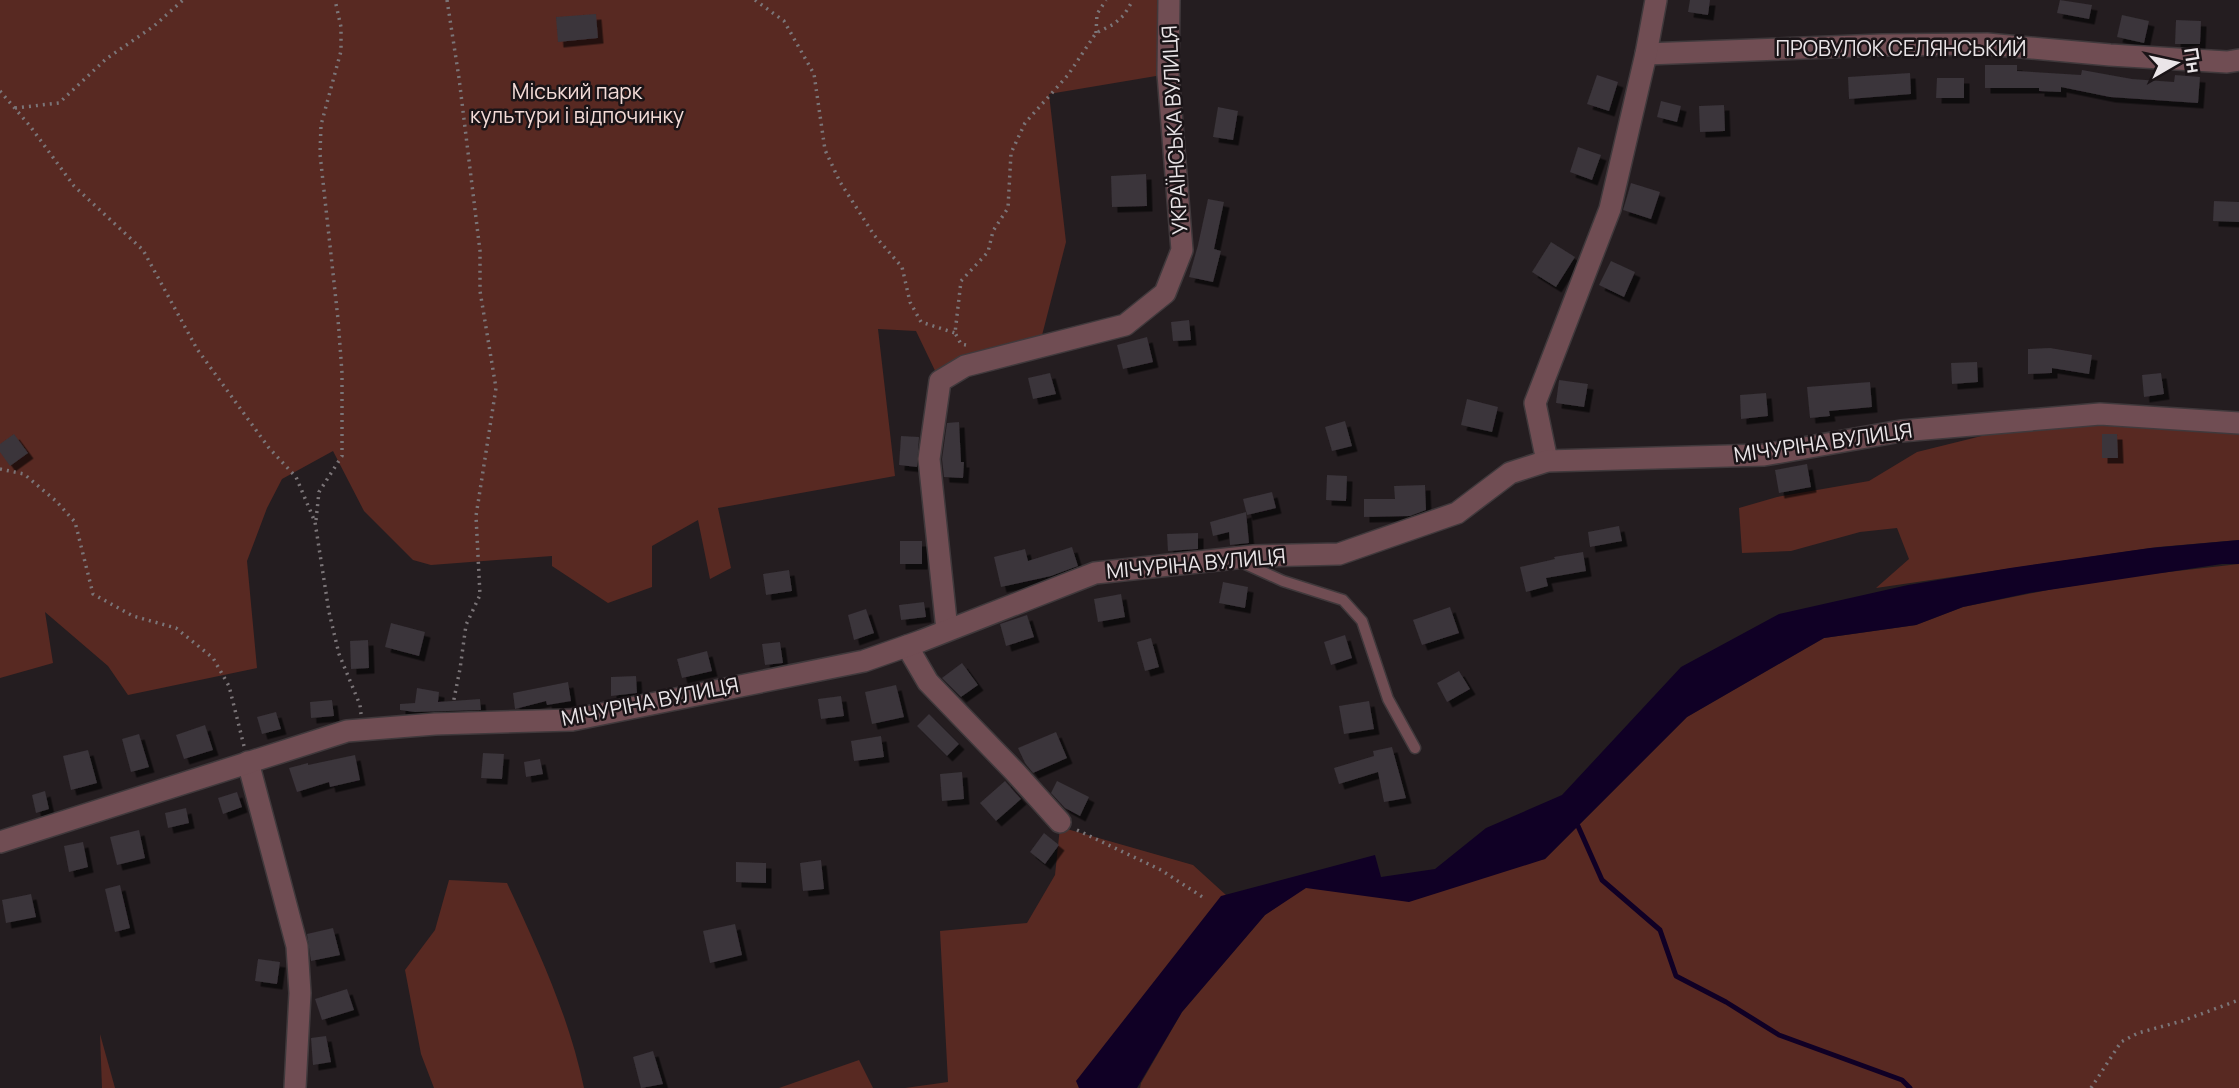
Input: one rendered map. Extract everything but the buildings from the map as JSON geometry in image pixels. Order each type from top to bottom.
[{"type":"street","name":"УКРАЇНСЬКА ВУЛИЦЯ","points":[[968,356],[1125,325],[1166,293],[1182,250],[1168,74],[1169,0]]},
{"type":"street","points":[[1547,461],[1535,402],[1610,209],[1656,0]]},
{"type":"street","name":"ПРОВУЛОК СЕЛЯНСЬКИЙ","points":[[1646,54],[1987,44],[2110,55],[2227,62],[2239,60]]},
{"type":"street","points":[[947,630],[929,459],[940,381],[968,356]]},
{"type":"street","name":"МІЧУРІНА ВУЛИЦЯ","points":[[0,842],[347,731],[448,723],[572,720],[864,661],[1095,573],[1232,558],[1339,554],[1457,513],[1510,473],[1547,461],[1763,455],[1901,431],[2100,414],[2239,422]]},
{"type":"street","points":[[907,646],[928,682],[1060,822]]},
{"type":"street","points":[[248,762],[297,946],[300,993],[295,1088]]},
{"type":"lane","points":[[1232,558],[1283,582],[1343,600],[1362,621],[1388,699],[1415,748]]},
{"type":"path","points":[[15,108],[59,103],[106,59],[154,26],[183,0]]},
{"type":"path","points":[[315,522],[318,492],[342,456],[342,373],[320,154],[321,125],[341,51],[341,27],[335,0]]},
{"type":"path","points":[[447,0],[480,251],[480,291],[495,388],[476,516],[480,595],[466,625],[460,670],[448,723]]},
{"type":"path","points":[[755,0],[784,21],[814,74],[825,150],[841,182],[874,235],[902,267],[910,302],[921,322],[955,333]]},
{"type":"path","points":[[1096,33],[1097,14],[1106,0]]},
{"type":"path","points":[[968,356],[955,333],[961,281],[988,252],[993,231],[1008,208],[1011,153],[1025,123],[1068,75],[1096,33],[1114,24],[1124,15],[1133,0]]},
{"type":"path","points":[[0,91],[74,186],[143,250],[197,349],[269,448],[296,477],[315,522],[331,622],[339,654],[360,705],[364,730]]},
{"type":"path","points":[[0,469],[24,474],[56,501],[75,522],[93,594],[133,616],[176,628],[213,659],[229,686],[248,762]]},
{"type":"path","points":[[1060,822],[1161,870],[1204,898]]},
{"type":"path","points":[[2091,1088],[2121,1042],[2138,1033],[2182,1021],[2239,1000]]},
{"type":"green space","name":"Міський парк культури і відпочинку","points":[[0,0],[1169,0],[1168,74],[1049,94],[1066,242],[1039,347],[940,381],[916,331],[878,329],[895,476],[718,508],[731,568],[710,579],[698,520],[652,546],[652,587],[608,603],[552,566],[552,556],[431,565],[413,560],[364,511],[333,451],[282,479],[267,508],[247,561],[257,668],[128,695],[108,666],[45,612],[53,663],[0,678]]},
{"type":"green space","points":[[2058,417],[2239,423],[2239,540],[2158,547],[1876,588],[1909,559],[1897,528],[1860,532],[1791,551],[1742,553],[1739,508],[1777,497],[1869,481],[1917,452]]},
{"type":"green space","points":[[2239,564],[2239,1088],[1140,1088],[1182,1012],[1265,915],[1308,885],[1348,893],[1545,859],[1687,717],[1824,638],[1916,625],[1963,607],[2053,589]]},
{"type":"green space","points":[[1060,827],[1193,865],[1226,895],[1077,1081],[1079,1088],[905,1088],[948,1082],[940,931],[1027,923],[1055,875]]},
{"type":"green space","points":[[449,880],[507,883],[561,1009],[584,1088],[434,1088],[421,1054],[405,970],[435,930]]},
{"type":"green space","points":[[100,1034],[115,1088],[102,1088]]},
{"type":"green space","points":[[859,1060],[873,1088],[779,1088]]},
{"type":"shaded area","points":[[2239,540],[2239,564],[2222,564],[2029,593],[1963,607],[1916,625],[1824,638],[1687,717],[1545,859],[1409,902],[1306,888],[1265,915],[1182,1012],[1137,1088],[1079,1088],[1076,1081],[1221,896],[1375,855],[1381,877],[1435,869],[1486,828],[1562,795],[1681,667],[1779,614],[1908,585],[2010,568],[2150,548]]},
{"type":"waterway","points":[[1578,826],[1602,880],[1660,930],[1676,976],[1726,1002],[1779,1035],[1902,1080],[1910,1088]]}]
